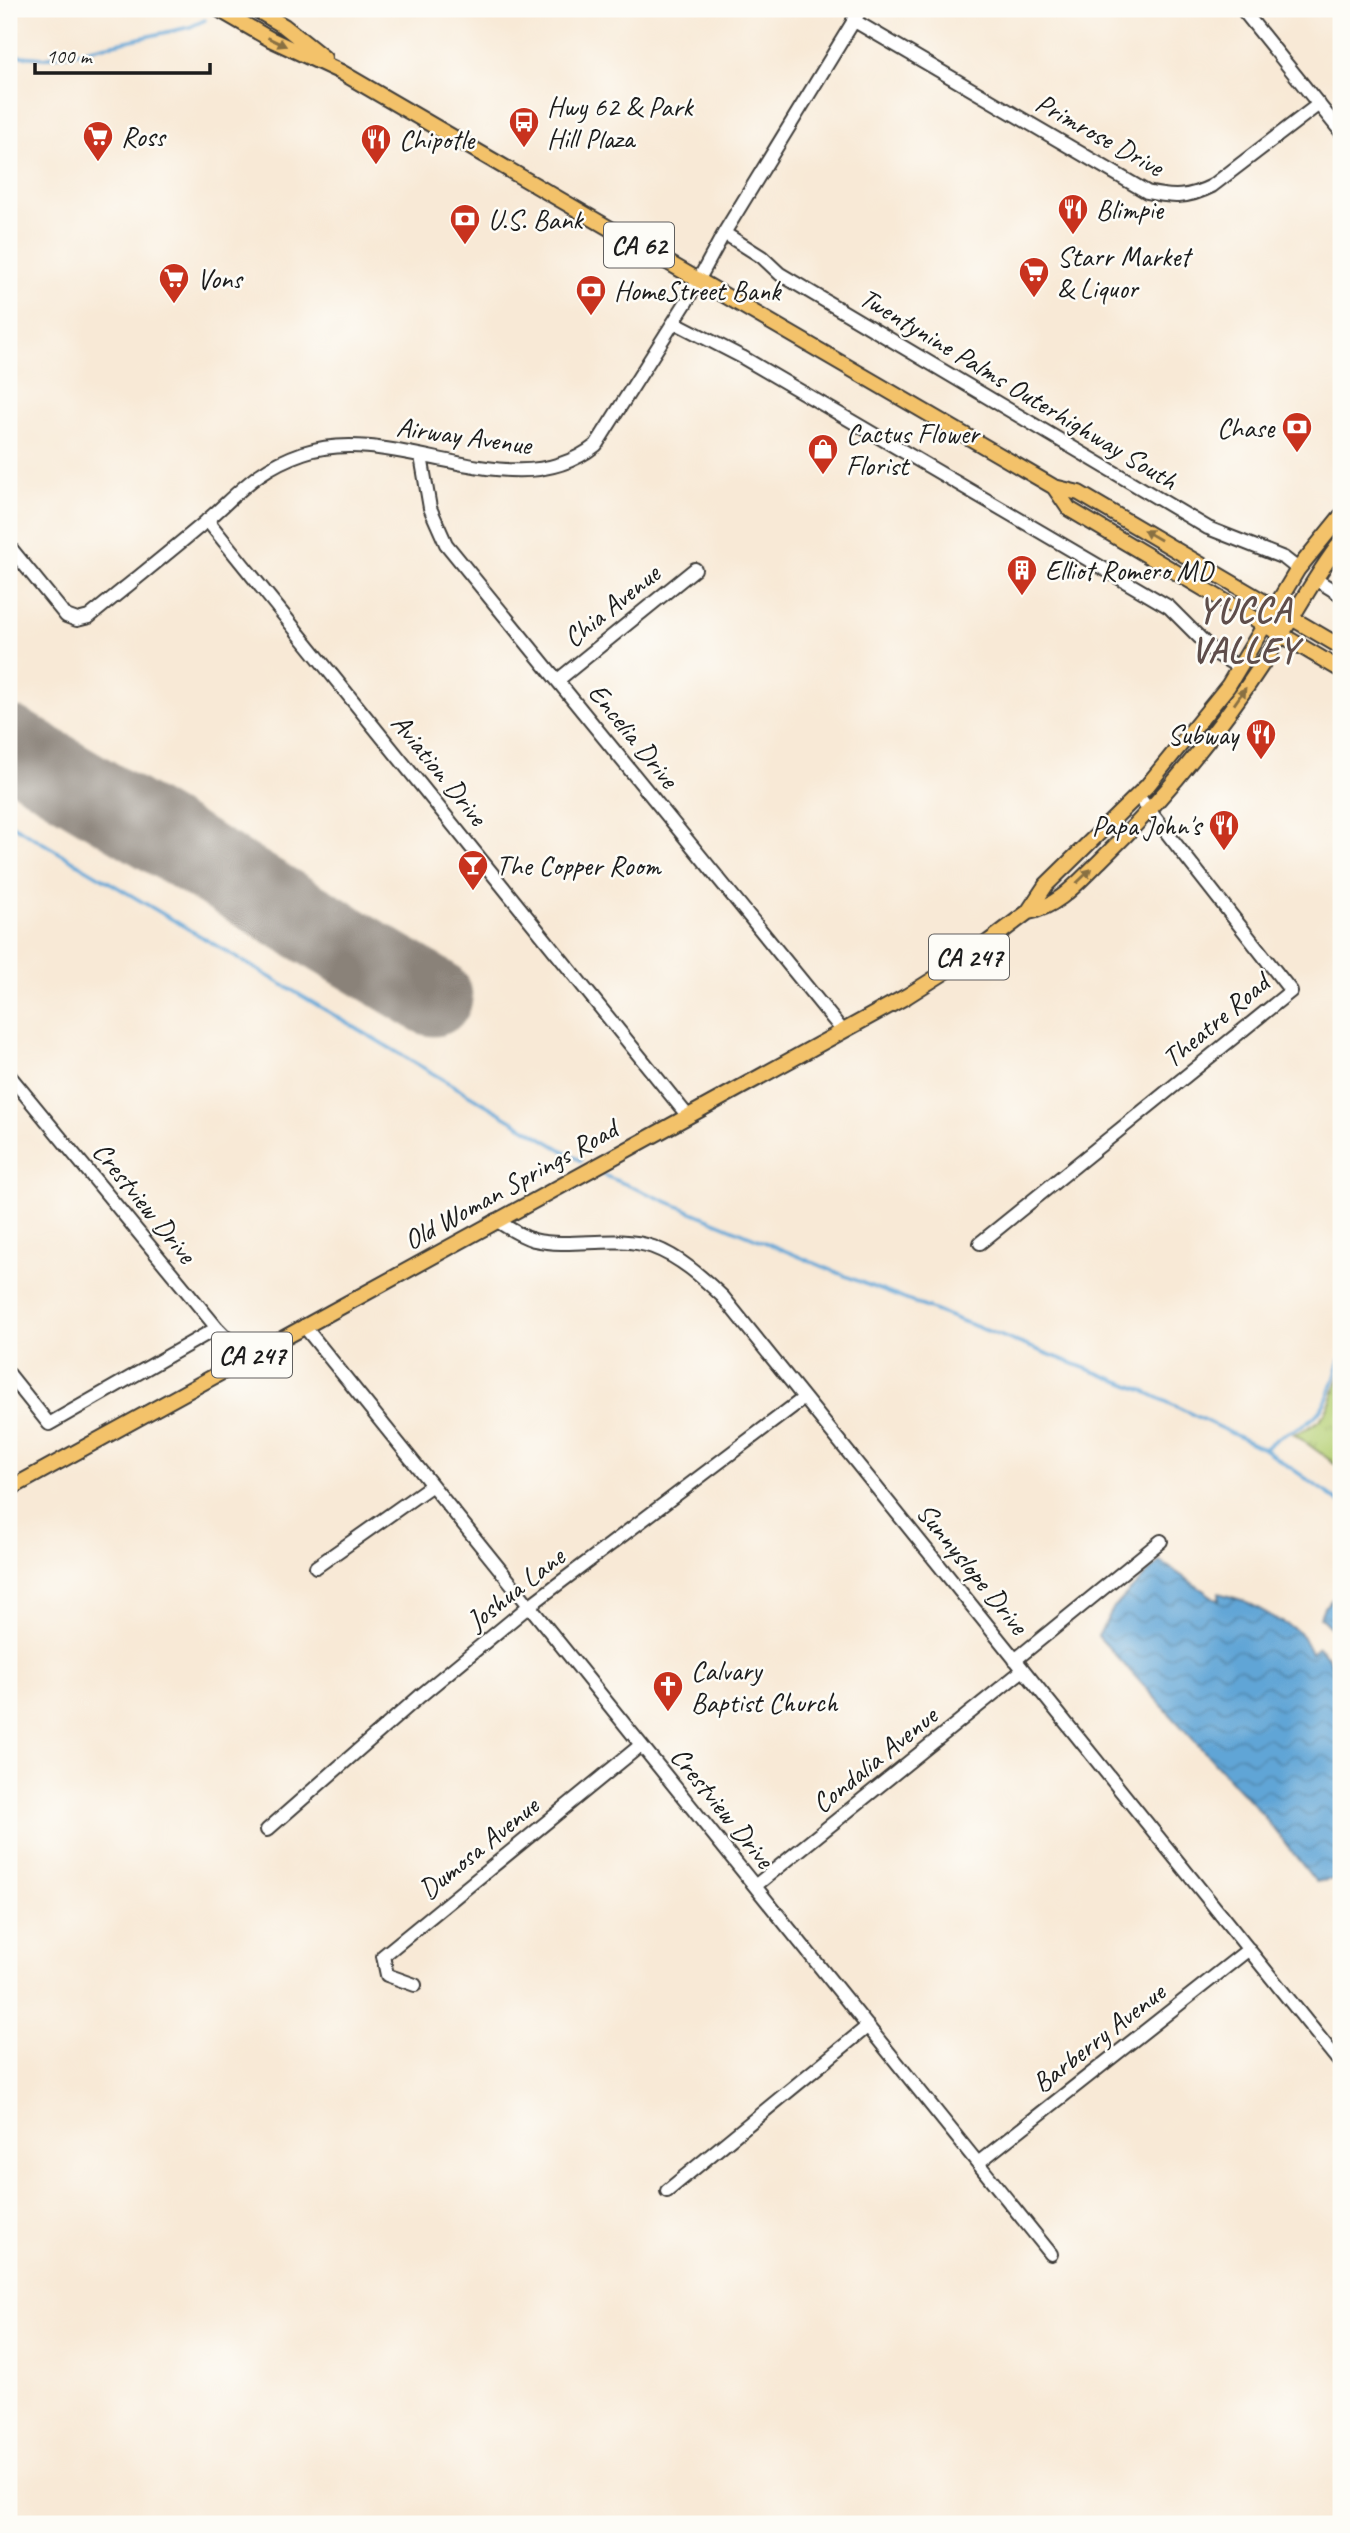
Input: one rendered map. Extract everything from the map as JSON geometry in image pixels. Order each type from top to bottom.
[{"type":"main road","name":"CA 62","points":[[218,9],[270,39],[341,72],[1054,487],[1079,492],[1341,647]]},
{"type":"main road","name":"CA 62","points":[[255,9],[284,26],[341,72]]},
{"type":"main road","name":"CA 62","points":[[1054,487],[1069,509],[1341,670]]},
{"type":"main road","points":[[1275,607],[1298,569],[1341,516]]},
{"type":"main road","points":[[1290,616],[1341,542]]},
{"type":"main road","name":"Old Woman Springs Road","points":[[9,1489],[907,996],[967,958],[1028,912],[1046,885],[1138,796],[1179,748],[1239,667],[1275,607]]},
{"type":"main road","name":"Old Woman Springs Road","points":[[1028,912],[1046,909],[1076,884],[1150,811],[1208,742],[1281,634],[1290,616]]},
{"type":"street","name":"Airway Avenue","points":[[9,546],[66,616],[77,620],[89,617],[207,520],[257,473],[304,453],[354,444],[531,473],[563,466],[582,456],[596,445],[674,322],[724,233],[861,9]]},
{"type":"street","points":[[1242,9],[1341,132]]},
{"type":"street","name":"Primrose Drive","points":[[853,20],[1147,192],[1175,199],[1194,195],[1212,186],[1319,104]]},
{"type":"street","name":"Twentynine Palms Outerhighway South","points":[[724,233],[762,257],[780,274],[1198,523],[1284,558],[1298,569]]},
{"type":"street","points":[[674,322],[742,357],[1169,607],[1216,653],[1239,667]]},
{"type":"street","name":"Encelia Drive","points":[[421,456],[430,508],[446,544],[842,1030]]},
{"type":"street","name":"Aviation Drive","points":[[207,520],[687,1115]]},
{"type":"street","name":"Chia Avenue","points":[[558,680],[695,569]]},
{"type":"street","points":[[1315,579],[1341,595]]},
{"type":"street","name":"Theatre Road","points":[[980,1242],[1291,990],[1138,796]]},
{"type":"street","name":"Crestview Drive","points":[[9,1074],[217,1328],[246,1358]]},
{"type":"street","name":"Sunnyslope Drive","points":[[496,1220],[534,1240],[618,1241],[651,1247],[672,1256],[703,1277],[723,1297],[1341,2064]]},
{"type":"street","name":"Crestview Drive","points":[[304,1326],[1051,2254]]},
{"type":"street","points":[[9,1374],[50,1424],[217,1328]]},
{"type":"street","name":"Joshua Lane","points":[[267,1830],[420,1696],[529,1606],[804,1398]]},
{"type":"street","points":[[316,1567],[432,1485]]},
{"type":"street","name":"Condalia Avenue","points":[[755,1886],[1019,1665],[1161,1541]]},
{"type":"street","name":"Dumosa Avenue","points":[[415,1985],[387,1975],[383,1956],[641,1745]]},
{"type":"street","name":"Barberry Avenue","points":[[978,2163],[1249,1949]]},
{"type":"street","points":[[667,2191],[867,2026]]},
{"type":"green space","points":[[1341,1372],[1341,1468],[1294,1434],[1315,1424],[1321,1418],[1331,1403]]},
{"type":"water","points":[[1160,1561],[1219,1601],[1219,1593],[1245,1601],[1300,1632],[1311,1653],[1318,1647],[1328,1657],[1341,1692],[1341,1878],[1316,1882],[1262,1814],[1098,1636],[1114,1607]]},
{"type":"water","points":[[1341,1591],[1341,1638],[1320,1617],[1324,1607]]},
{"type":"waterway","points":[[86,50],[190,27],[205,20]]},
{"type":"waterway","points":[[9,55],[44,58],[84,51]]},
{"type":"waterway","points":[[9,823],[581,1161]]},
{"type":"waterway","points":[[601,1174],[860,1282],[1142,1390],[1264,1449],[1341,1503]]},
{"type":"waterway","points":[[1264,1449],[1279,1437],[1305,1424],[1320,1411],[1329,1394],[1341,1358]]},
{"type":"runway","points":[[9,745],[433,997]]},
{"type":"place","name":"Hwy 62 & Park Hill Plaza","points":[[524,149]]},
{"type":"place","name":"Ross","points":[[98,163]]},
{"type":"place","name":"Chipotle","points":[[376,166]]},
{"type":"place","name":"Blimpie","points":[[1073,236]]},
{"type":"place","name":"U.S. Bank","points":[[465,246]]},
{"type":"place","name":"Starr Market & Liquor","points":[[1034,299]]},
{"type":"place","name":"Vons","points":[[174,305]]},
{"type":"place","name":"HomeStreet Bank","points":[[591,317]]},
{"type":"place","name":"Chase","points":[[1297,454]]},
{"type":"place","name":"Cactus Flower Florist","points":[[823,476]]},
{"type":"place","name":"Elliot Romero MD","points":[[1022,597]]},
{"type":"place","name":"Subway","points":[[1261,761]]},
{"type":"place","name":"Papa John's","points":[[1224,852]]},
{"type":"place","name":"The Copper Room","points":[[473,892]]},
{"type":"place","name":"Calvary Baptist Church","points":[[668,1713]]},
{"type":"district","name":"YUCCA VALLEY","points":[[1245,630]]}]
